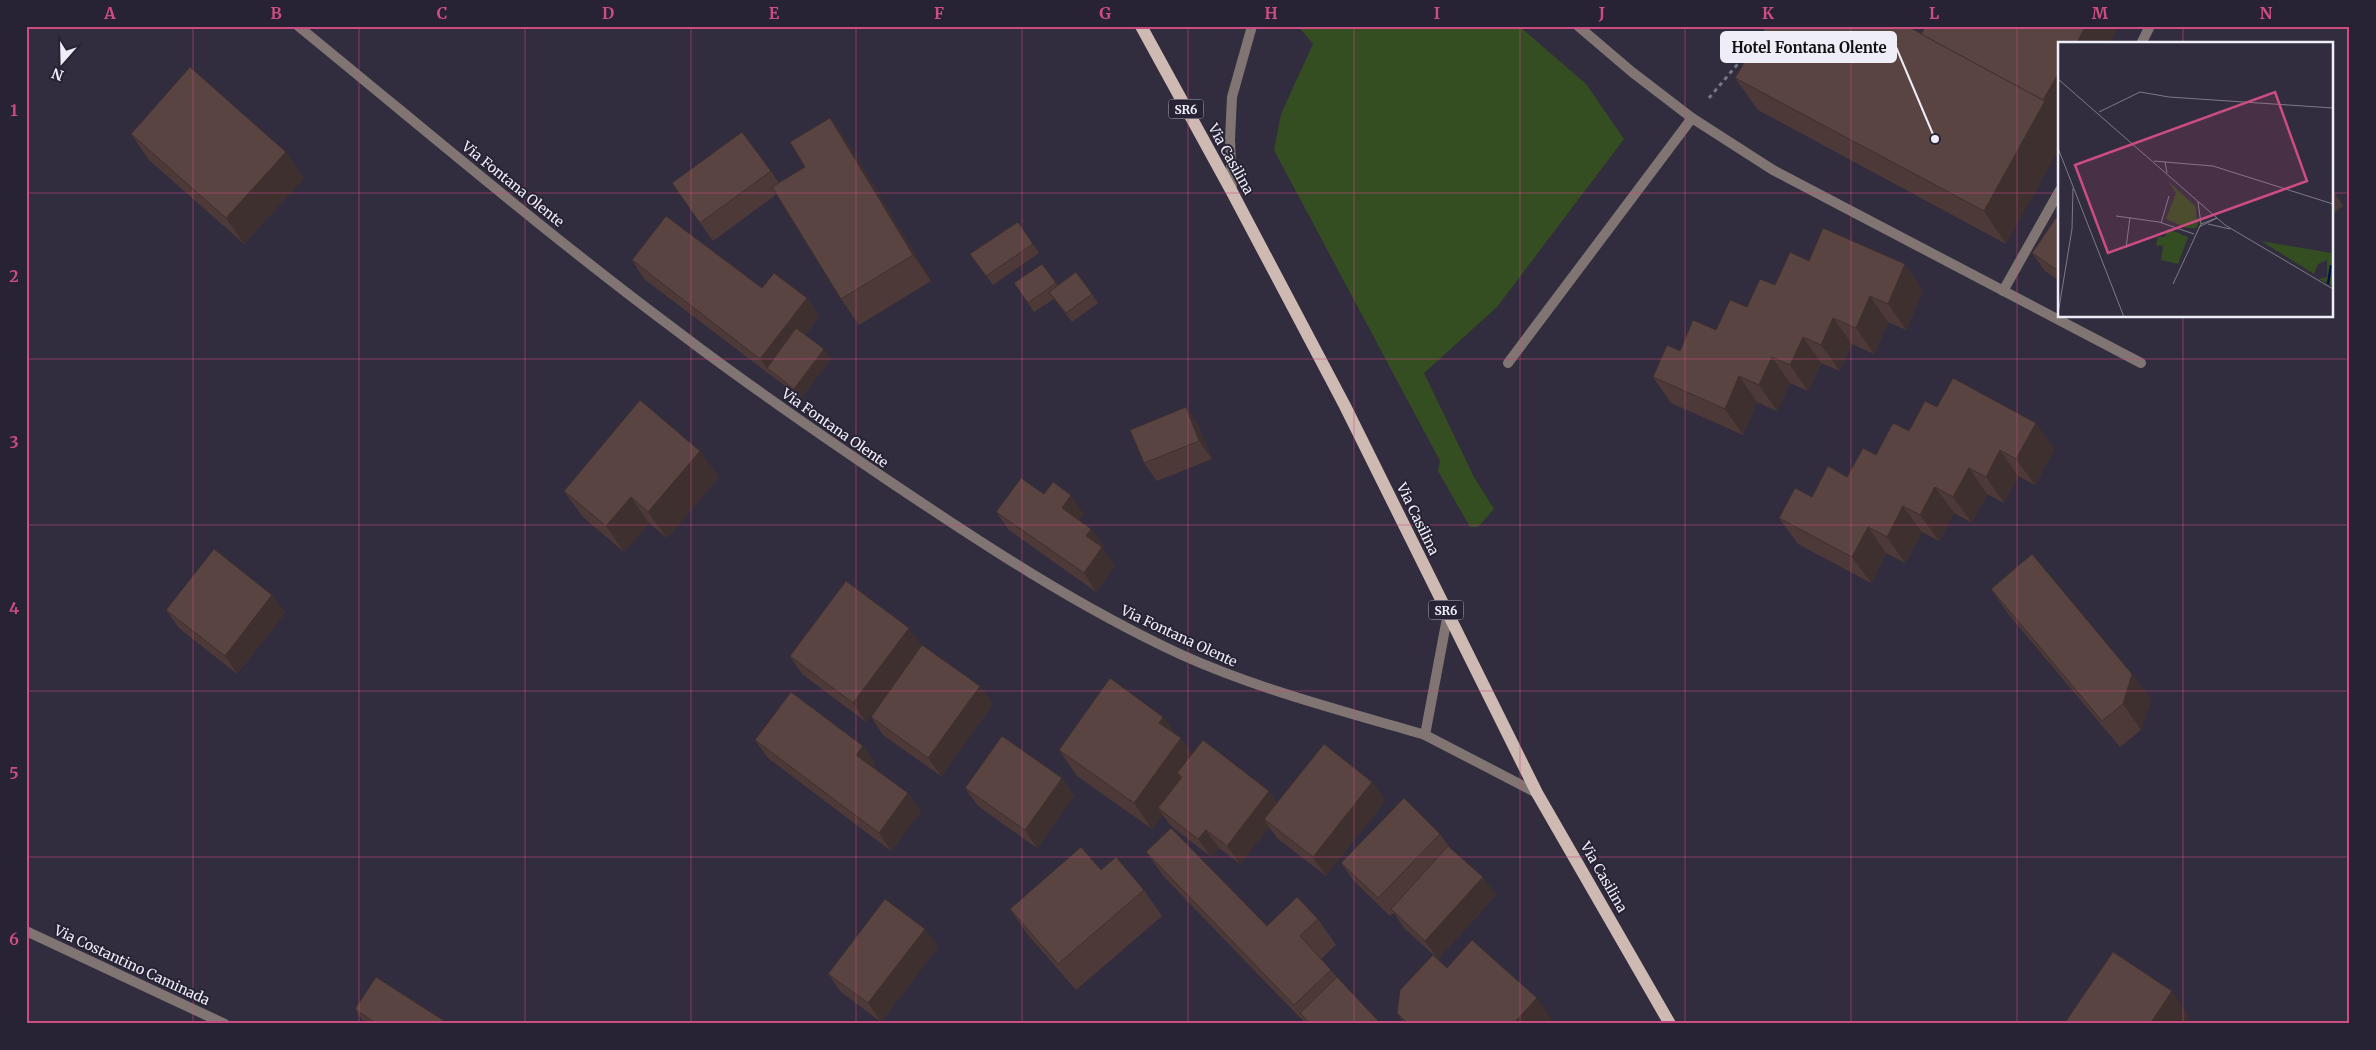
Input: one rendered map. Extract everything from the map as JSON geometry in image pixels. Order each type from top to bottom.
[{"type":"main road","name":"Via Casilina","points":[[1140,26],[1232,192],[1345,406],[1537,794],[1670,1024]]},
{"type":"street","name":"Via Fontana Olente","points":[[298,26],[582,258],[675,330],[817,433],[976,538],[1093,609],[1183,655],[1265,688],[1425,735],[1537,794]]},
{"type":"street","points":[[1232,192],[1230,139],[1232,97],[1252,26]]},
{"type":"street","points":[[1578,26],[1632,72],[1692,118],[1773,170],[2141,363]]},
{"type":"street","points":[[2142,42],[2150,26]]},
{"type":"street","points":[[1508,362],[1692,118]]},
{"type":"street","points":[[2003,291],[2058,194]]},
{"type":"street","points":[[1425,735],[1448,613]]},
{"type":"street","name":"Via Costantino Caminada","points":[[26,931],[225,1024]]},
{"type":"path","points":[[1692,118],[1764,33]]},
{"type":"green space","points":[[1298,26],[1519,26],[1586,84],[1624,139],[1497,307],[1424,373],[1474,477],[1494,509],[1478,527],[1470,527],[1438,471],[1440,461],[1274,150],[1281,114],[1313,44]]},
{"type":"building","points":[[1766,26],[1907,26],[2045,101],[1984,211],[1735,78]]},
{"type":"building","points":[[1926,26],[2086,26],[2077,42],[2058,42],[2058,74],[2043,100],[1921,34]]},
{"type":"building","points":[[190,67],[286,152],[226,218],[131,134]]},
{"type":"building","points":[[830,118],[913,255],[841,299],[772,187],[805,167],[790,142]]},
{"type":"building","points":[[742,132],[771,171],[700,223],[672,183]]},
{"type":"building","points":[[2058,215],[2058,271],[2032,253]]},
{"type":"building","points":[[666,216],[762,288],[774,273],[807,298],[760,359],[632,260]]},
{"type":"building","points":[[1018,222],[1033,244],[986,276],[970,254]]},
{"type":"building","points":[[1823,228],[1905,264],[1888,304],[1870,296],[1856,328],[1833,318],[1821,345],[1803,337],[1790,365],[1772,357],[1759,385],[1739,376],[1725,409],[1653,377],[1667,345],[1680,351],[1693,320],[1716,330],[1730,300],[1747,307],[1760,279],[1775,285],[1790,252],[1809,261]]},
{"type":"building","points":[[1042,264],[1056,283],[1028,303],[1014,283]]},
{"type":"building","points":[[1076,272],[1092,294],[1066,313],[1049,292]]},
{"type":"building","points":[[796,328],[824,349],[794,389],[767,368]]},
{"type":"building","points":[[1953,378],[2036,423],[2016,459],[2000,450],[1986,477],[1969,468],[1953,497],[1935,487],[1920,515],[1903,506],[1887,537],[1868,527],[1852,557],[1779,518],[1795,488],[1812,497],[1828,466],[1847,477],[1863,448],[1876,455],[1893,423],[1909,431],[1925,401],[1937,407]]},
{"type":"building","points":[[640,400],[700,451],[648,512],[631,497],[606,526],[564,491]]},
{"type":"building","points":[[1186,407],[1199,441],[1144,463],[1130,430]]},
{"type":"building","points":[[1021,478],[1044,494],[1053,482],[1071,495],[1062,508],[1091,529],[1086,536],[1102,547],[1084,573],[996,512]]},
{"type":"building","points":[[214,549],[272,595],[225,656],[166,610]]},
{"type":"building","points":[[2032,554],[2132,674],[2123,704],[2102,721],[1991,589]]},
{"type":"building","points":[[846,581],[909,628],[853,703],[790,656]]},
{"type":"building","points":[[922,645],[980,686],[928,758],[871,717]]},
{"type":"building","points":[[1110,678],[1163,717],[1159,723],[1181,738],[1134,803],[1059,750]]},
{"type":"building","points":[[791,692],[863,746],[856,755],[908,793],[879,833],[755,740]]},
{"type":"building","points":[[1002,736],[1062,778],[1025,830],[965,788]]},
{"type":"building","points":[[1203,740],[1269,791],[1227,846],[1206,830],[1198,839],[1158,808],[1182,777],[1177,773]]},
{"type":"building","points":[[1324,744],[1372,782],[1313,857],[1264,819]]},
{"type":"building","points":[[1404,798],[1440,834],[1378,898],[1341,863]]},
{"type":"building","points":[[1171,828],[1267,926],[1297,897],[1318,919],[1300,936],[1331,970],[1294,1005],[1146,852]]},
{"type":"building","points":[[1448,846],[1483,877],[1425,941],[1391,909]]},
{"type":"building","points":[[1081,847],[1101,870],[1116,857],[1144,890],[1058,964],[1010,909]]},
{"type":"building","points":[[885,899],[925,929],[868,1003],[828,974]]},
{"type":"building","points":[[1472,940],[1537,998],[1513,1024],[1408,1024],[1397,1013],[1400,990],[1433,955],[1447,968]]},
{"type":"building","points":[[2113,952],[2172,991],[2150,1024],[2064,1024]]},
{"type":"building","points":[[376,977],[449,1024],[377,1024],[355,1009]]},
{"type":"building","points":[[1337,977],[1381,1024],[1310,1024],[1300,1013]]},
{"type":"place","name":"Hotel Fontana Olente","points":[[1935,139]]}]
